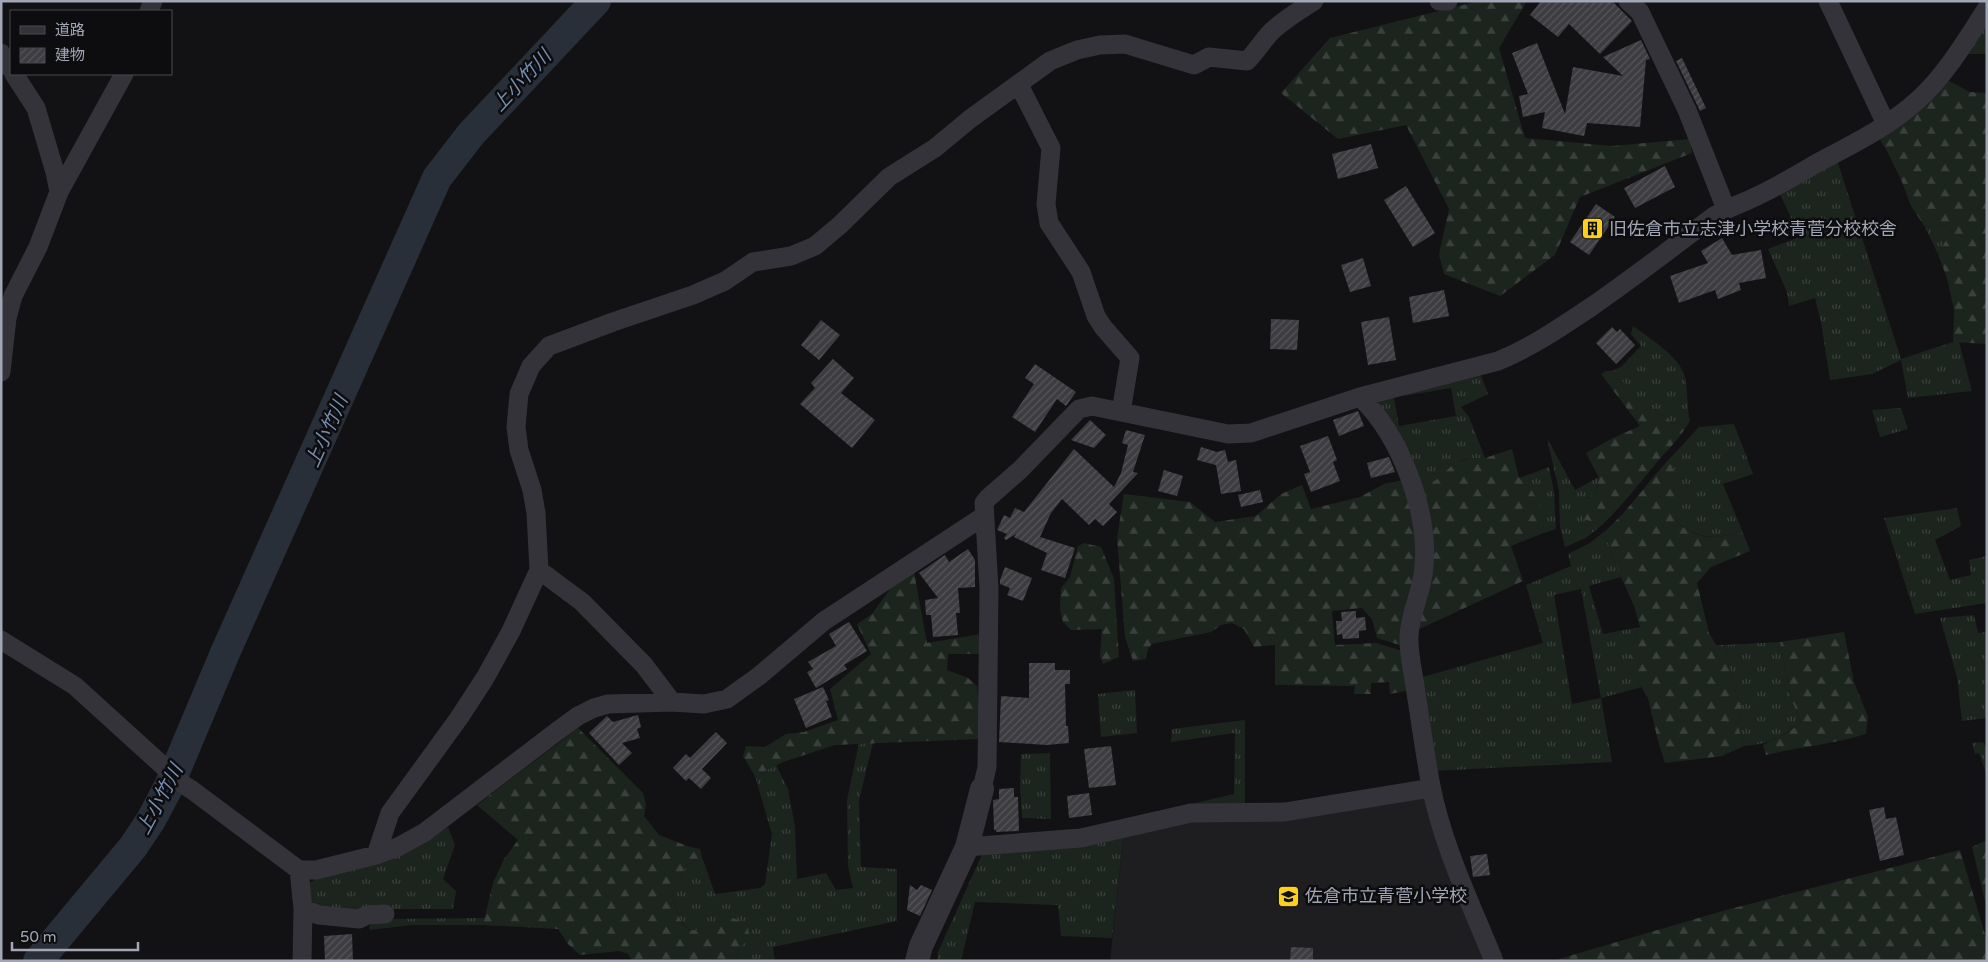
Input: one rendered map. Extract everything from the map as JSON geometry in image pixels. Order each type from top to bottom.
[{"type":"street","points":[[376,855],[390,813],[459,718],[484,678],[511,630],[539,570],[536,513],[532,490],[519,450],[516,427],[519,394],[531,366],[550,346],[613,322],[693,296],[725,281],[753,262],[791,256],[814,246],[889,177],[935,148],[970,119],[1050,61],[1077,50],[1100,45],[1125,44],[1194,65],[1209,57],[1247,61],[1258,51],[1271,32],[1314,1]]},
{"type":"street","points":[[1439,1],[1448,1]]},
{"type":"street","points":[[1628,1],[1640,12],[1686,110],[1726,209]]},
{"type":"street","points":[[1828,1],[1886,124]]},
{"type":"street","points":[[917,961],[921,946],[967,847],[987,767],[989,588],[984,503],[1020,470],[1078,409],[1092,406],[1236,435],[1251,433],[1360,397],[1514,355],[1563,326],[1726,209],[1756,197],[1886,124],[1919,99],[1940,76],[1960,50],[1987,8]]},
{"type":"street","points":[[1,53],[10,67]]},
{"type":"street","points":[[15,75],[36,108],[59,192]]},
{"type":"street","points":[[1,372],[7,318],[13,296],[38,247],[59,192],[123,75]]},
{"type":"street","points":[[1019,85],[1051,148],[1046,204],[1049,223],[1081,272],[1096,316],[1130,358],[1121,412]]},
{"type":"street","points":[[1360,397],[1395,442],[1417,497],[1425,550],[1423,579],[1412,612],[1409,637],[1431,788],[1450,852],[1494,961]]},
{"type":"street","points":[[1,640],[75,686],[184,785],[299,870],[316,870],[376,855],[398,847],[425,832],[556,732],[578,716],[594,708],[608,704],[672,702],[704,704],[727,698],[759,676],[824,621],[984,516]]},
{"type":"street","points":[[539,570],[582,602],[644,665],[672,702]]},
{"type":"street","points":[[967,847],[1081,838],[1191,813],[1285,812],[1431,788]]},
{"type":"street","points":[[299,870],[302,909],[302,961]]},
{"type":"street","points":[[302,909],[319,915],[359,919],[385,914]]},
{"type":"shaded area","name":"佐倉市立青菅小学校","points":[[1424,793],[1489,961],[1110,961],[1124,832],[1192,817]]},
{"type":"green space","points":[[1479,1],[1527,1],[1499,48],[1525,138],[1612,146],[1690,139],[1692,153],[1580,197],[1555,255],[1500,296],[1444,274],[1439,254],[1449,209],[1406,125],[1338,139],[1281,93],[1330,38]]},
{"type":"green space","points":[[1987,21],[1987,54],[1966,54]]},
{"type":"green space","points":[[1947,80],[1970,92],[1987,93],[1987,344],[1953,342],[1954,310],[1947,278],[1938,254],[1952,230],[1943,225],[1925,227],[1911,206],[1902,182],[1879,138]]},
{"type":"green space","points":[[1837,160],[1901,359],[1953,342],[1959,342],[1972,391],[1908,398],[1901,360],[1872,374],[1830,380],[1821,322],[1815,298],[1789,306],[1787,292],[1768,249],[1800,237],[1779,192]]},
{"type":"green space","points":[[1943,225],[1952,230],[1938,254],[1925,227]]},
{"type":"green space","points":[[1633,326],[1662,347],[1681,367],[1686,380],[1690,421],[1684,430],[1642,401],[1612,371],[1621,367],[1641,346],[1631,334]]},
{"type":"green space","points":[[1606,371],[1612,371],[1642,401],[1684,430],[1602,525],[1584,519],[1579,507],[1585,499],[1596,493],[1599,478],[1586,453],[1640,426],[1601,374]]},
{"type":"green space","points":[[1480,373],[1488,394],[1461,407],[1469,417],[1485,458],[1461,461],[1442,476],[1417,491],[1372,401],[1394,398],[1399,426],[1456,416],[1451,388],[1404,396],[1413,391]]},
{"type":"green space","points":[[1901,408],[1908,429],[1880,437],[1872,410]]},
{"type":"green space","points":[[1734,424],[1753,474],[1723,484],[1743,533],[1708,537],[1695,533],[1677,523],[1676,514],[1680,493],[1672,464],[1674,454],[1699,427]]},
{"type":"green space","points":[[1547,438],[1575,490],[1599,477],[1596,493],[1585,499],[1584,519],[1602,525],[1586,538],[1565,547],[1560,527],[1559,491]]},
{"type":"green space","points":[[1512,449],[1519,478],[1530,487],[1540,506],[1544,525],[1541,534],[1511,546],[1523,581],[1415,631],[1417,491],[1436,480],[1455,463],[1472,458],[1485,458]]},
{"type":"green space","points":[[1674,454],[1674,468],[1680,490],[1677,523],[1695,533],[1708,537],[1743,533],[1750,551],[1711,567],[1697,583],[1709,633],[1716,645],[1723,645],[1734,687],[1742,706],[1737,723],[1744,746],[1722,756],[1665,763],[1648,698],[1638,681],[1630,656],[1632,645],[1640,627],[1634,606],[1611,554],[1605,531],[1624,513]]},
{"type":"green space","points":[[1549,467],[1554,492],[1556,529],[1541,534],[1544,525],[1519,478]]},
{"type":"green space","points":[[1404,480],[1421,534],[1406,647],[1377,638],[1372,619],[1362,608],[1332,611],[1335,645],[1376,643],[1406,652],[1410,690],[1390,694],[1389,682],[1371,683],[1371,694],[1354,694],[1355,686],[1275,685],[1275,645],[1254,647],[1244,629],[1232,623],[1221,625],[1211,632],[1152,644],[1148,649],[1146,659],[1133,661],[1125,637],[1117,538],[1124,494],[1190,502],[1215,522],[1256,516],[1281,494],[1302,485],[1311,509],[1360,497],[1384,484]]},
{"type":"green space","points":[[1957,508],[1961,526],[1935,540],[1950,580],[1971,575],[1969,560],[1987,556],[1987,603],[1915,614],[1884,518]]},
{"type":"green space","points":[[1605,531],[1611,554],[1621,577],[1589,586],[1603,634],[1640,627],[1632,645],[1638,681],[1642,687],[1601,698],[1612,762],[1434,771],[1419,678],[1543,643],[1526,585],[1571,566],[1568,554],[1590,543]],"holes":[[[1581,589],[1601,698],[1572,704],[1554,595]]]},
{"type":"green space","points":[[1084,543],[1101,547],[1114,579],[1119,657],[1103,664],[1100,656],[1102,629],[1071,630],[1063,622],[1060,609],[1061,588],[1070,577],[1078,546]]},
{"type":"green space","points":[[914,572],[927,643],[981,634],[980,654],[948,654],[947,670],[968,678],[977,686],[979,708],[978,739],[835,745],[783,762],[755,776],[743,756],[746,746],[765,747],[786,734],[804,732],[838,720],[830,689],[871,654],[857,624],[872,614],[890,589]]},
{"type":"green space","points":[[1974,615],[1978,633],[1987,632],[1987,718],[1962,721],[1957,677],[1940,618]]},
{"type":"green space","points":[[1844,632],[1854,682],[1868,717],[1866,734],[1766,755],[1763,745],[1785,734],[1801,723],[1791,698],[1780,642]]},
{"type":"green space","points":[[1780,642],[1791,698],[1801,723],[1774,739],[1760,744],[1744,746],[1737,723],[1742,706],[1734,687],[1723,645]]},
{"type":"green space","points":[[1135,690],[1137,733],[1101,737],[1098,694]]},
{"type":"green space","points":[[1245,720],[1245,803],[1191,804],[1234,794],[1235,733],[1171,742],[1172,729]]},
{"type":"green space","points":[[578,728],[643,793],[646,805],[644,816],[659,835],[700,849],[702,857],[686,865],[672,896],[680,919],[684,926],[689,929],[695,930],[709,927],[728,916],[747,924],[750,939],[740,947],[736,961],[632,961],[628,954],[619,951],[580,955],[568,944],[558,929],[483,925],[493,883],[504,859],[518,840],[477,805]]},
{"type":"green space","points":[[1983,742],[1987,749],[1987,776],[1979,753],[1975,754],[1972,743]]},
{"type":"green space","points":[[859,743],[873,743],[859,800],[861,867],[897,869],[897,921],[773,947],[775,961],[736,961],[740,947],[711,926],[694,930],[684,925],[672,896],[686,865],[702,857],[715,894],[760,888],[765,884],[772,834],[755,776],[776,765],[788,789],[795,827],[797,879],[826,873],[836,890],[853,888],[848,866],[847,800]]},
{"type":"green space","points":[[1050,753],[1051,819],[1022,818],[1021,754]]},
{"type":"green space","points":[[448,827],[455,845],[443,879],[456,891],[453,909],[385,909],[353,913],[313,904],[307,892],[307,885],[314,880],[331,873],[377,864],[396,857],[414,849]]},
{"type":"green space","points":[[1124,832],[1112,938],[1061,936],[1058,905],[975,902],[961,961],[937,961],[938,952],[984,850]]},
{"type":"green space","points":[[1987,840],[1987,909],[1972,847]]},
{"type":"green space","points":[[1960,850],[1987,941],[1987,961],[1552,961],[1726,910]]},
{"type":"green space","points":[[485,918],[483,925],[411,925],[370,930],[369,925],[387,919]]},
{"type":"building","points":[[1541,1],[1612,1],[1632,21],[1600,54],[1569,24],[1558,37],[1530,15]]},
{"type":"building","points":[[1641,40],[1650,59],[1646,60],[1640,127],[1587,123],[1584,136],[1542,128],[1545,112],[1523,117],[1519,96],[1528,94],[1512,53],[1537,43],[1565,114],[1573,67],[1623,76],[1603,57]]},
{"type":"building","points":[[1682,58],[1706,108],[1700,111],[1676,61]]},
{"type":"building","points":[[1371,144],[1378,168],[1338,179],[1332,154]]},
{"type":"building","points":[[1665,166],[1675,187],[1635,208],[1624,188]]},
{"type":"building","points":[[1406,186],[1435,233],[1413,247],[1384,200]]},
{"type":"building","name":"旧佐倉市立志津小学校青菅分校校舎","points":[[1596,204],[1615,217],[1589,255],[1570,242]]},
{"type":"building","points":[[1722,238],[1732,255],[1761,250],[1766,278],[1739,283],[1741,290],[1718,299],[1715,290],[1679,303],[1670,276],[1708,263],[1701,251]]},
{"type":"building","points":[[1363,258],[1371,286],[1350,292],[1341,265]]},
{"type":"building","points":[[1444,290],[1449,316],[1413,323],[1409,297]]},
{"type":"building","points":[[1389,317],[1396,360],[1368,365],[1361,322]]},
{"type":"building","points":[[1271,319],[1299,320],[1297,350],[1270,349]]},
{"type":"building","points":[[821,320],[840,335],[819,360],[801,345]]},
{"type":"building","points":[[1612,327],[1617,332],[1620,329],[1635,345],[1616,364],[1596,343]]},
{"type":"building","points":[[833,359],[854,378],[841,393],[875,420],[852,448],[800,404],[815,388],[811,383]]},
{"type":"building","points":[[1035,364],[1076,392],[1066,406],[1057,399],[1035,432],[1012,417],[1034,384],[1025,378]]},
{"type":"building","points":[[1358,411],[1364,426],[1339,436],[1333,420]]},
{"type":"building","points":[[1090,420],[1106,435],[1094,448],[1071,440]]},
{"type":"building","points":[[1126,430],[1145,435],[1133,472],[1138,473],[1109,504],[1117,512],[1103,526],[1095,519],[1089,525],[1062,499],[1051,513],[1040,537],[1075,548],[1065,578],[1041,570],[1047,553],[1014,537],[1016,534],[1006,540],[1004,538],[1007,534],[997,530],[1004,515],[1010,518],[1015,508],[1024,512],[1074,449],[1114,487],[1121,473],[1128,445],[1122,443]]},
{"type":"building","points":[[1328,436],[1337,460],[1333,462],[1340,481],[1311,492],[1304,474],[1310,472],[1300,446]]},
{"type":"building","points":[[1201,447],[1217,452],[1225,450],[1228,462],[1236,460],[1241,491],[1221,494],[1216,465],[1197,460]]},
{"type":"building","points":[[1389,457],[1395,472],[1371,478],[1367,463]]},
{"type":"building","points":[[1164,470],[1183,476],[1177,496],[1158,491]]},
{"type":"building","points":[[1260,490],[1263,502],[1241,507],[1238,495]]},
{"type":"building","points":[[968,549],[975,560],[975,587],[958,588],[960,613],[956,613],[958,635],[933,637],[931,615],[926,615],[925,600],[938,598],[919,573],[945,555],[949,562]]},
{"type":"building","points":[[1005,567],[1032,578],[1023,601],[1007,595],[1010,588],[1000,584]]},
{"type":"building","points":[[1356,611],[1356,618],[1365,617],[1366,630],[1359,631],[1359,638],[1343,639],[1342,634],[1337,635],[1336,621],[1342,621],[1341,612]]},
{"type":"building","points":[[849,622],[867,651],[844,665],[847,669],[816,688],[807,672],[813,669],[808,662],[836,646],[829,634]]},
{"type":"building","points":[[1029,663],[1055,663],[1055,670],[1070,670],[1070,684],[1065,684],[1066,726],[1068,726],[1069,743],[1047,745],[999,742],[1001,696],[1029,698]]},
{"type":"building","points":[[823,687],[829,700],[826,701],[832,717],[806,728],[794,699]]},
{"type":"building","points":[[638,715],[641,727],[637,729],[640,738],[622,743],[632,753],[619,765],[589,733],[607,716],[613,722]]},
{"type":"building","points":[[716,732],[727,743],[702,769],[711,778],[701,789],[689,778],[686,781],[673,768],[686,754],[690,758]]},
{"type":"building","points":[[1111,746],[1116,785],[1089,788],[1084,749]]},
{"type":"building","points":[[1014,788],[1014,797],[1018,797],[1019,831],[996,832],[994,830],[993,800],[999,799],[999,789]]},
{"type":"building","points":[[1089,793],[1092,815],[1069,818],[1067,796]]},
{"type":"building","points":[[1884,807],[1886,819],[1896,817],[1904,855],[1880,861],[1869,810]]},
{"type":"building","points":[[1487,854],[1490,875],[1473,877],[1470,856]]},
{"type":"building","points":[[910,885],[917,890],[921,885],[932,890],[920,916],[907,910]]},
{"type":"building","points":[[352,934],[353,961],[325,961],[324,936]]},
{"type":"building","points":[[1291,947],[1313,948],[1313,961],[1290,961]]},
{"type":"waterway","name":"上小竹川","points":[[38,961],[133,847],[151,820],[169,786],[225,653],[437,178],[471,134],[596,1]]},
{"type":"place","name":"旧佐倉市立志津小学校青菅分校校舎","points":[[1593,229]]},
{"type":"place","name":"佐倉市立青菅小学校","points":[[1289,896]]}]
